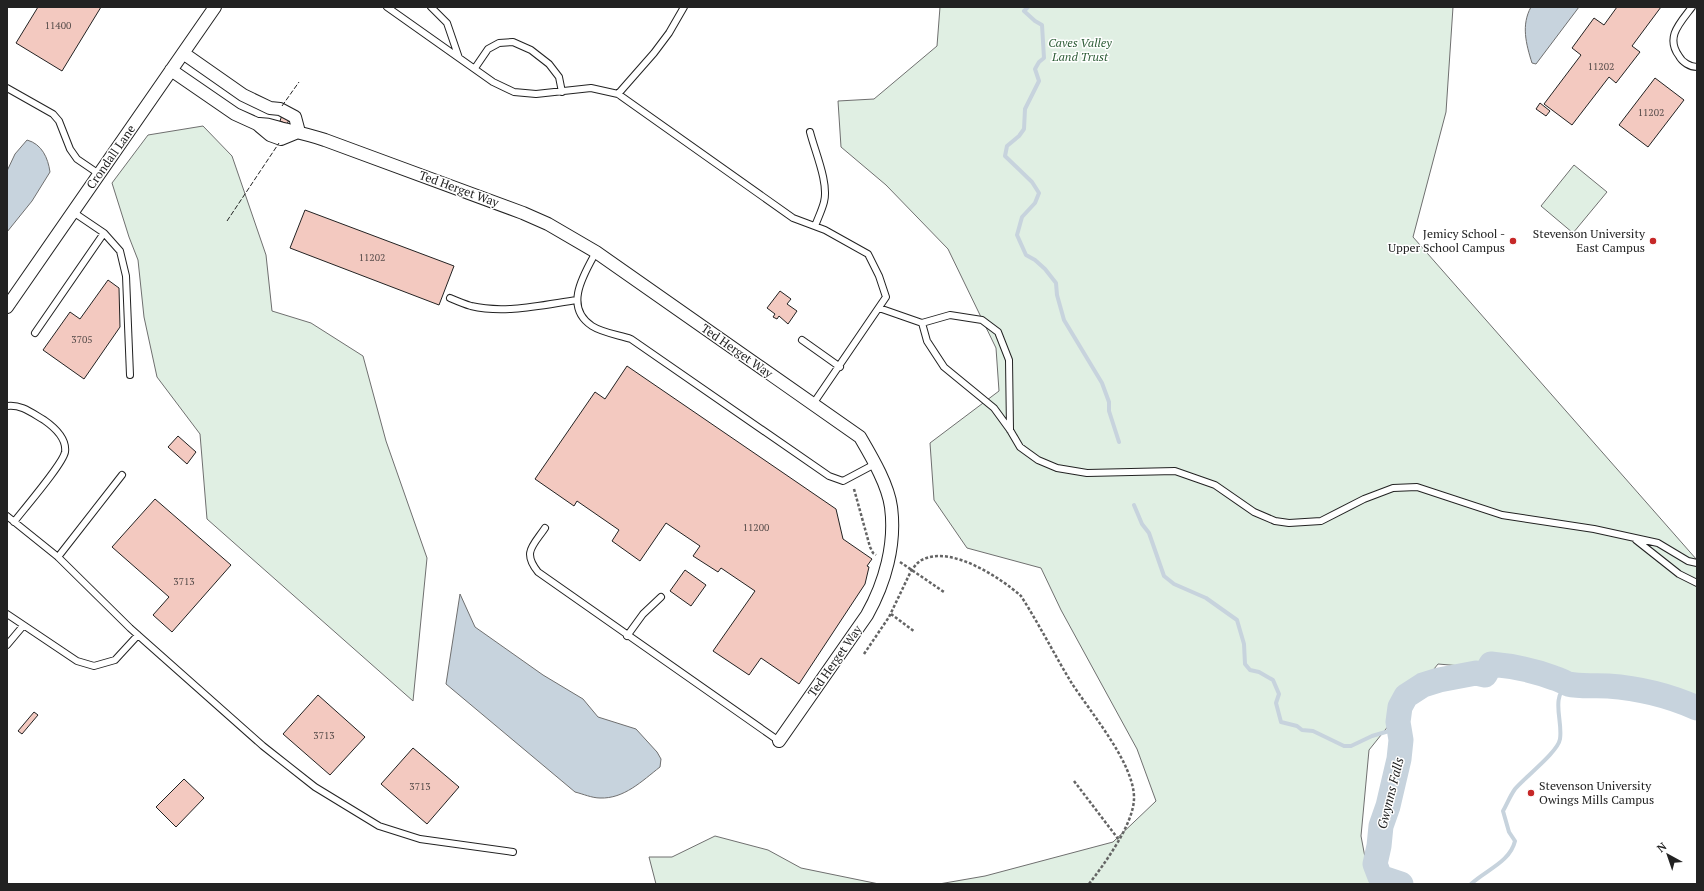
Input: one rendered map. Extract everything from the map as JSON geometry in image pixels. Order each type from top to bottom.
[{"type":"street","name":"Crondall Lane","points":[[7,307],[215,7]]},
{"type":"street","points":[[171,70],[235,114],[262,124],[270,135],[281,139],[299,132],[295,117],[280,109],[270,108],[243,95],[183,53]]},
{"type":"street","points":[[262,124],[270,108]]},
{"type":"street","name":"Ted Herget Way","points":[[299,132],[325,140],[523,213],[548,224],[596,252],[860,437],[881,477],[891,506],[892,536],[886,574],[877,597],[867,615],[779,741]]},
{"type":"lane","points":[[387,7],[493,82],[514,92],[536,94],[591,88],[618,94],[793,218],[816,226],[842,238],[868,254],[880,276],[886,297],[840,367],[813,404]]},
{"type":"lane","points":[[431,7],[447,23],[460,58]]},
{"type":"lane","points":[[618,94],[654,53],[669,33],[684,7]]},
{"type":"lane","points":[[1692,7],[1678,26],[1673,39],[1674,49],[1680,59],[1687,64],[1697,67]]},
{"type":"lane","points":[[475,68],[488,49],[499,43],[513,42],[531,50],[549,64],[559,77],[562,92]]},
{"type":"lane","points":[[7,88],[53,114],[59,121],[70,149],[77,159],[99,174]]},
{"type":"lane","points":[[810,132],[824,180],[824,202],[816,226]]},
{"type":"lane","points":[[73,212],[104,234],[120,251],[126,276],[130,375]]},
{"type":"lane","points":[[35,333],[104,234]]},
{"type":"lane","points":[[596,252],[580,283],[577,300],[579,311],[585,320],[593,327],[631,339],[829,476],[843,481],[875,464]]},
{"type":"lane","points":[[450,298],[470,306],[494,309],[517,308],[577,300]]},
{"type":"lane","points":[[879,308],[922,323],[950,315],[982,320],[998,332],[1009,360],[1010,430]]},
{"type":"lane","points":[[922,323],[927,340],[944,367],[994,408],[1020,447],[1038,460],[1057,468],[1087,473],[1175,471],[1215,485],[1254,512],[1275,521],[1289,523],[1321,521],[1364,499],[1393,488],[1417,487],[1502,515],[1594,529],[1658,543],[1688,561],[1697,563]]},
{"type":"lane","points":[[802,340],[840,367]]},
{"type":"lane","points":[[7,406],[25,409],[48,424],[58,432],[64,442],[65,452],[58,466],[14,522]]},
{"type":"lane","points":[[58,557],[122,475]]},
{"type":"lane","points":[[7,516],[58,557],[138,635],[263,746],[315,787],[379,826],[420,839],[513,852]]},
{"type":"lane","points":[[545,528],[530,551],[530,562],[538,572],[627,636],[779,741]]},
{"type":"lane","points":[[1635,539],[1679,574],[1697,582]]},
{"type":"lane","points":[[627,636],[643,614],[661,597]]},
{"type":"lane","points":[[7,614],[77,661],[94,666],[115,660],[138,635]]},
{"type":"lane","points":[[7,645],[23,626]]},
{"type":"path","points":[[864,654],[891,614],[911,571],[915,565],[925,558],[944,556],[962,560],[986,571],[1007,584],[1021,596],[1077,692],[1113,744],[1126,767],[1131,781],[1134,799],[1130,818],[1119,840],[1089,884]]},
{"type":"path","points":[[891,614],[915,632]]},
{"type":"path","points":[[1074,781],[1119,840]]},
{"type":"green space","name":"Caves Valley Land Trust","points":[[940,7],[1453,7],[1446,112],[1413,237],[1697,560],[1697,715],[1625,680],[1438,664],[1369,750],[1361,836],[1370,884],[939,884],[985,876],[1113,842],[1156,801],[1137,749],[1061,610],[1041,568],[967,548],[934,500],[930,443],[999,391],[996,348],[948,249],[886,185],[841,147],[838,101],[874,99],[937,46]]},
{"type":"green space","points":[[203,126],[232,156],[266,255],[272,311],[311,323],[363,356],[386,441],[427,558],[413,701],[207,519],[200,434],[157,377],[144,317],[138,260],[112,183],[148,135]]},
{"type":"green space","points":[[1574,165],[1607,192],[1573,233],[1541,206]]},
{"type":"green space","points":[[715,836],[768,850],[801,868],[879,884],[656,884],[649,857],[672,857]]},
{"type":"shaded area","points":[[1531,7],[1579,7],[1536,64],[1532,63],[1525,28]]},
{"type":"shaded area","points":[[27,140],[37,145],[43,152],[48,162],[50,172],[32,201],[7,232],[7,171],[15,154]]},
{"type":"shaded area","points":[[460,594],[475,627],[543,675],[583,699],[598,717],[636,729],[657,752],[661,759],[660,767],[632,788],[617,796],[597,798],[575,792],[446,684]]},
{"type":"building","points":[[38,7],[101,7],[62,71],[16,43]]},
{"type":"building","points":[[1617,7],[1661,7],[1632,46],[1640,52],[1616,83],[1609,77],[1572,125],[1544,104],[1581,55],[1572,48],[1594,18],[1604,25]]},
{"type":"building","points":[[1655,78],[1684,100],[1648,147],[1619,125]]},
{"type":"building","points":[[1540,103],[1550,111],[1546,116],[1536,109]]},
{"type":"building","points":[[282,115],[290,118],[287,124],[280,121]]},
{"type":"building","points":[[305,210],[454,266],[439,305],[290,248]]},
{"type":"building","points":[[108,280],[119,288],[120,327],[84,379],[43,350],[70,312],[80,319]]},
{"type":"building","points":[[780,291],[791,299],[787,304],[797,311],[788,324],[779,316],[777,319],[773,317],[775,314],[767,308]]},
{"type":"building","points":[[627,366],[836,509],[843,539],[872,559],[867,566],[869,567],[865,584],[799,684],[761,658],[749,675],[713,651],[755,591],[721,568],[718,572],[693,556],[700,546],[666,523],[640,561],[612,541],[619,530],[577,501],[574,506],[535,479],[595,392],[605,399]]},
{"type":"building","points":[[178,436],[196,452],[187,464],[168,447]]},
{"type":"building","points":[[155,499],[231,565],[172,632],[153,615],[169,597],[112,547]]},
{"type":"building","points":[[685,570],[706,585],[691,606],[670,591]]},
{"type":"building","points":[[318,695],[365,737],[330,775],[283,734]]},
{"type":"building","points":[[34,712],[38,715],[22,734],[18,731]]},
{"type":"building","points":[[413,748],[459,787],[427,824],[381,784]]},
{"type":"building","points":[[184,779],[204,798],[176,827],[156,807]]},
{"type":"waterway","points":[[1028,7],[1024,11],[1042,25],[1044,58],[1039,62],[1035,69],[1039,81],[1025,109],[1024,129],[1019,136],[1007,146],[1005,156],[1032,182],[1039,193],[1035,203],[1022,217],[1017,235],[1026,255],[1035,260],[1045,269],[1056,283],[1057,295],[1064,320],[1102,383],[1109,402],[1109,411],[1119,442]]},
{"type":"waterway","points":[[1134,505],[1142,524],[1149,533],[1164,576],[1174,584],[1206,598],[1237,620],[1244,644],[1245,664],[1250,670],[1259,672],[1273,680],[1279,694],[1276,703],[1281,722],[1297,726],[1302,730],[1313,731],[1344,746],[1351,746],[1372,736],[1389,731],[1401,740]]},
{"type":"waterway","name":"Gwynns Falls","points":[[1401,884],[1380,877],[1375,864],[1381,826],[1388,806],[1399,759],[1401,740],[1398,722],[1400,707],[1406,696],[1423,685],[1439,680],[1476,673],[1485,675],[1491,664],[1531,671],[1573,685],[1608,686],[1642,691],[1665,696],[1697,708]]},
{"type":"waterway","name":"Gwynns Falls","points":[[1471,884],[1503,860],[1512,848],[1515,841],[1509,832],[1503,811],[1515,789],[1554,751],[1558,744],[1560,739],[1558,703],[1563,690],[1568,684]]},
{"type":"fence","points":[[282,106],[299,82]]},
{"type":"fence","points":[[227,221],[279,143]]},
{"type":"place","name":"Jemicy School - Upper School Campus","points":[[1513,241]]},
{"type":"place","name":"Stevenson University East Campus","points":[[1653,241]]},
{"type":"place","name":"Stevenson University Owings Mills Campus","points":[[1531,793]]}]
